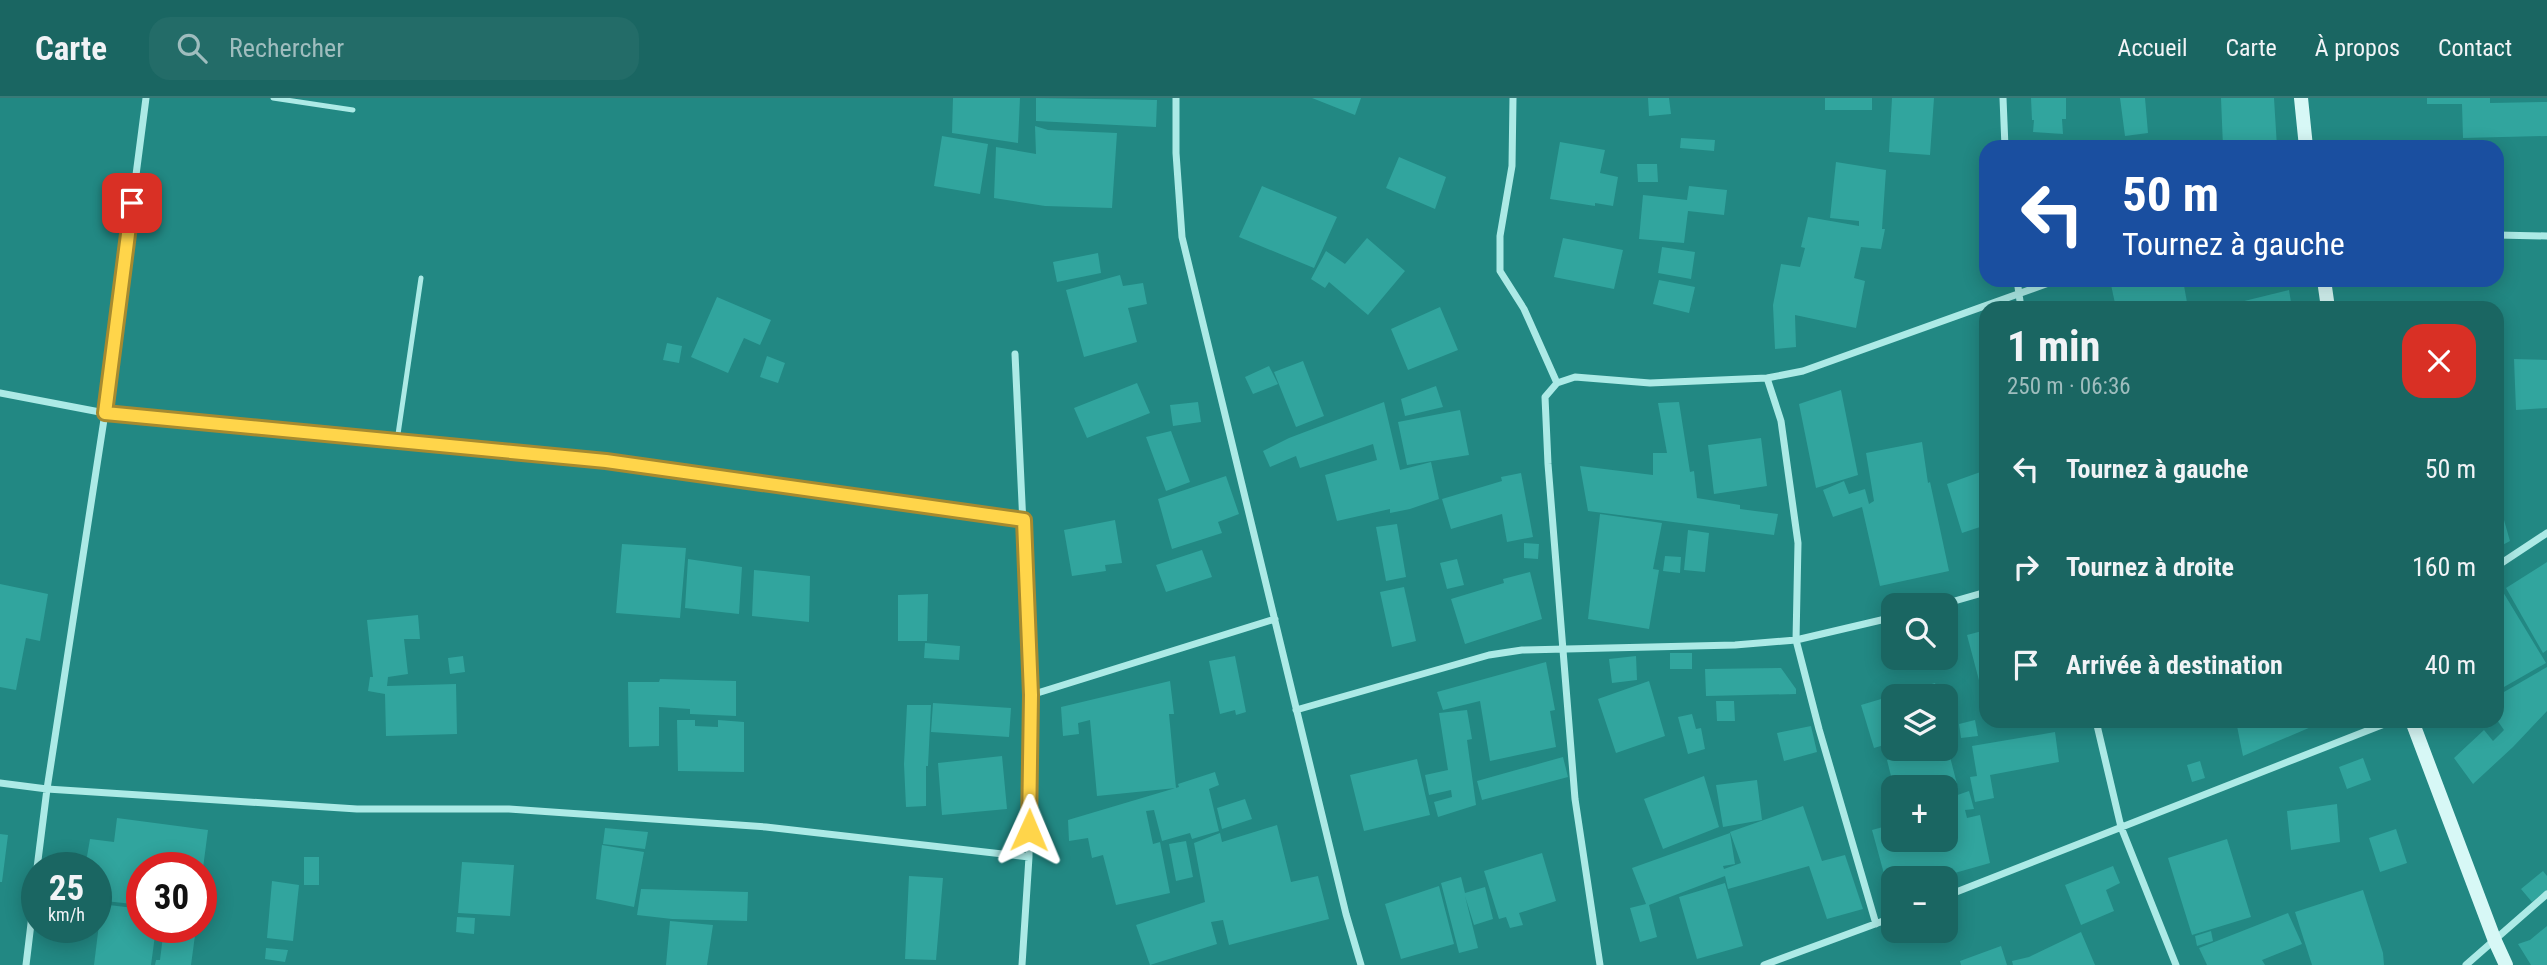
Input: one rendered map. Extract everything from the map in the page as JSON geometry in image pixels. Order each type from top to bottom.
[{"type":"main road","points":[[2301,98],[2305,140]]},
{"type":"main road","points":[[2415,728],[2505,965]]},
{"type":"street","points":[[39,852],[105,413],[146,98]]},
{"type":"street","points":[[1176,98],[1176,153],[1182,237],[1346,914],[1361,965]]},
{"type":"street","points":[[1513,98],[1512,166],[1500,236],[1500,271],[1524,309],[1557,383]]},
{"type":"street","points":[[2003,98],[2005,140]]},
{"type":"street","points":[[2504,235],[2547,236]]},
{"type":"street","points":[[2018,287],[2020,301]]},
{"type":"street","points":[[1996,301],[2036,287]]},
{"type":"street","points":[[1600,965],[1576,799],[1548,464],[1545,397],[1557,383],[1574,377],[1650,383],[1768,378],[1803,371],[1979,307]]},
{"type":"street","points":[[1015,354],[1031,695],[1029,857],[1022,965]]},
{"type":"street","points":[[1768,378],[1781,421],[1798,543],[1796,640],[1876,924]]},
{"type":"street","points":[[0,393],[105,413],[606,461],[1024,520]]},
{"type":"street","points":[[2504,561],[2547,533]]},
{"type":"street","points":[[1958,600],[1979,594]]},
{"type":"street","points":[[1031,695],[1275,619]]},
{"type":"street","points":[[1296,709],[1489,655],[1522,650],[1735,645],[1796,640],[1881,620]]},
{"type":"street","points":[[2098,728],[2121,827],[2176,965]]},
{"type":"street","points":[[1958,892],[2374,728]]},
{"type":"street","points":[[0,783],[47,789],[357,809],[522,810],[766,827],[1029,857]]},
{"type":"street","points":[[2466,965],[2547,894]]},
{"type":"street","points":[[1764,965],[1881,922]]},
{"type":"street","points":[[26,965],[29,943]]},
{"type":"lane","points":[[273,98],[353,110]]},
{"type":"lane","points":[[397,441],[421,278]]},
{"type":"building","points":[[953,98],[1020,98],[1018,143],[952,133]]},
{"type":"building","points":[[1036,98],[1157,100],[1156,127],[1036,121]]},
{"type":"building","points":[[1312,98],[1361,98],[1355,115]]},
{"type":"building","points":[[1648,98],[1669,98],[1671,114],[1649,116]]},
{"type":"building","points":[[1825,98],[1872,98],[1872,110],[1825,110]]},
{"type":"building","points":[[1892,98],[1934,98],[1930,155],[1889,152]]},
{"type":"building","points":[[2031,98],[2066,98],[2066,119],[2062,119],[2063,134],[2033,132]]},
{"type":"building","points":[[2120,98],[2145,98],[2148,133],[2125,136]]},
{"type":"building","points":[[2221,98],[2274,98],[2277,140],[2223,140]]},
{"type":"building","points":[[2427,98],[2490,98],[2490,103],[2547,102],[2547,136],[2463,138],[2462,104],[2427,104]]},
{"type":"building","points":[[1035,126],[1048,130],[1117,133],[1112,208],[1045,206],[994,198],[996,147],[1036,154]]},
{"type":"building","points":[[942,136],[988,144],[980,194],[934,186]]},
{"type":"building","points":[[1681,138],[1715,140],[1714,151],[1680,148]]},
{"type":"building","points":[[1560,142],[1605,150],[1600,173],[1618,177],[1613,206],[1550,199]]},
{"type":"building","points":[[1399,157],[1446,177],[1435,209],[1386,188]]},
{"type":"building","points":[[1836,162],[1886,170],[1882,229],[1885,229],[1881,249],[1861,247],[1854,278],[1865,281],[1856,328],[1795,315],[1796,347],[1775,349],[1773,305],[1781,264],[1800,267],[1805,248],[1801,247],[1808,217],[1859,226],[1859,221],[1830,218]]},
{"type":"building","points":[[1637,164],[1657,164],[1658,182],[1638,182]]},
{"type":"building","points":[[1262,186],[1337,217],[1314,268],[1239,237]]},
{"type":"building","points":[[1689,186],[1727,190],[1724,215],[1688,211],[1684,243],[1639,239],[1643,195],[1687,200]]},
{"type":"building","points":[[1367,238],[1405,271],[1368,315],[1329,282],[1325,288],[1311,279],[1326,251],[1345,264]]},
{"type":"building","points":[[1563,238],[1623,250],[1614,289],[1554,277]]},
{"type":"building","points":[[1662,247],[1695,252],[1691,279],[1658,273]]},
{"type":"building","points":[[1098,253],[1101,273],[1057,282],[1053,262]]},
{"type":"building","points":[[1120,275],[1123,286],[1143,283],[1147,304],[1128,308],[1137,342],[1084,357],[1066,290]]},
{"type":"building","points":[[1659,280],[1695,287],[1689,313],[1653,304]]},
{"type":"building","points":[[2112,287],[2184,287],[2187,301],[2114,301]]},
{"type":"building","points":[[2289,290],[2291,301],[2244,301]]},
{"type":"building","points":[[717,297],[771,320],[760,345],[744,338],[728,373],[691,357]]},
{"type":"building","points":[[1440,307],[1458,350],[1408,370],[1391,329]]},
{"type":"building","points":[[667,343],[682,346],[679,363],[663,360]]},
{"type":"building","points":[[767,356],[785,363],[778,383],[760,377]]},
{"type":"building","points":[[2514,359],[2547,360],[2547,408],[2516,410]]},
{"type":"building","points":[[1303,361],[1324,416],[1296,427],[1274,372]]},
{"type":"building","points":[[1269,366],[1278,384],[1253,394],[1245,377]]},
{"type":"building","points":[[1137,383],[1150,413],[1087,438],[1074,408]]},
{"type":"building","points":[[1436,386],[1443,407],[1405,416],[1401,399]]},
{"type":"building","points":[[1841,390],[1858,475],[1816,488],[1799,404]]},
{"type":"building","points":[[1198,402],[1201,422],[1173,426],[1170,405]]},
{"type":"building","points":[[1384,402],[1400,470],[1431,462],[1439,499],[1410,509],[1390,513],[1390,509],[1337,521],[1325,475],[1377,460],[1373,444],[1300,468],[1296,456],[1270,467],[1263,451],[1289,438]]},
{"type":"building","points":[[1679,402],[1697,498],[1740,505],[1740,509],[1778,514],[1774,535],[1588,511],[1580,466],[1653,475],[1653,453],[1667,453],[1658,403]]},
{"type":"building","points":[[1460,410],[1469,455],[1407,465],[1398,422]]},
{"type":"building","points":[[1171,431],[1190,482],[1166,491],[1146,437]]},
{"type":"building","points":[[1761,438],[1767,486],[1714,494],[1708,445]]},
{"type":"building","points":[[1922,442],[1928,483],[1930,482],[1949,571],[1880,586],[1862,507],[1833,517],[1823,490],[1844,481],[1849,494],[1865,489],[1869,504],[1874,501],[1866,453]]},
{"type":"building","points":[[1521,473],[1533,537],[1507,542],[1502,514],[1451,529],[1442,499],[1502,481],[1501,477]]},
{"type":"building","points":[[1979,473],[1979,527],[1962,533],[1947,484]]},
{"type":"building","points":[[1226,476],[1239,514],[1218,522],[1222,533],[1172,549],[1158,499]]},
{"type":"building","points":[[1600,514],[1662,523],[1653,569],[1659,570],[1649,629],[1588,619]]},
{"type":"building","points":[[1115,520],[1122,563],[1105,565],[1106,571],[1072,576],[1064,530]]},
{"type":"building","points":[[2504,520],[2510,541],[2504,544]]},
{"type":"building","points":[[1397,524],[1406,577],[1386,581],[1376,527]]},
{"type":"building","points":[[1688,530],[1709,533],[1705,572],[1684,570]]},
{"type":"building","points":[[1524,543],[1539,544],[1538,559],[1524,558]]},
{"type":"building","points":[[622,544],[686,548],[680,618],[616,613]]},
{"type":"building","points":[[1202,550],[1212,577],[1166,592],[1156,565]]},
{"type":"building","points":[[1665,556],[1681,557],[1680,573],[1663,571]]},
{"type":"building","points":[[688,559],[742,567],[739,614],[685,608]]},
{"type":"building","points":[[1457,559],[1464,585],[1447,589],[1440,563]]},
{"type":"building","points":[[2547,562],[2547,650],[2543,653],[2506,588]]},
{"type":"building","points":[[754,570],[810,576],[809,622],[752,616]]},
{"type":"building","points":[[1530,572],[1542,619],[1465,644],[1451,599],[1504,583],[1503,579]]},
{"type":"building","points":[[0,584],[48,594],[40,641],[26,638],[16,690],[0,687]]},
{"type":"building","points":[[1404,587],[1416,641],[1392,647],[1380,592]]},
{"type":"building","points":[[928,594],[927,641],[898,641],[898,595]]},
{"type":"building","points":[[2504,594],[2546,663],[2504,687]]},
{"type":"building","points":[[418,615],[420,639],[404,639],[408,674],[388,677],[387,686],[456,684],[457,734],[386,736],[385,694],[368,691],[370,677],[373,677],[367,620]]},
{"type":"building","points":[[1979,632],[1979,680],[1967,635]]},
{"type":"building","points":[[925,643],[960,646],[959,660],[924,658]]},
{"type":"building","points":[[1670,653],[1692,653],[1692,669],[1670,669]]},
{"type":"building","points":[[463,656],[465,672],[450,674],[448,658]]},
{"type":"building","points":[[1235,656],[1246,712],[1236,715],[1235,710],[1220,714],[1209,661]]},
{"type":"building","points":[[1636,656],[1637,680],[1612,683],[1609,659]]},
{"type":"building","points":[[1546,662],[1555,710],[1550,711],[1556,747],[1490,761],[1480,701],[1443,710],[1437,692]]},
{"type":"building","points":[[2547,667],[2547,711],[2473,784],[2454,758],[2484,730],[2493,741],[2504,730],[2504,692]]},
{"type":"building","points":[[1781,668],[1796,689],[1796,694],[1706,696],[1705,669]]},
{"type":"building","points":[[660,679],[736,681],[736,716],[690,714],[690,709],[659,707],[659,746],[629,747],[628,682],[659,682]]},
{"type":"building","points":[[1170,681],[1174,714],[1169,714],[1176,788],[1097,796],[1090,720],[1078,723],[1079,734],[1063,736],[1061,707]]},
{"type":"building","points":[[1649,681],[1665,736],[1616,753],[1598,699]]},
{"type":"building","points":[[1881,699],[1881,746],[1874,748],[1861,705]]},
{"type":"building","points":[[1716,701],[1734,701],[1735,721],[1717,721]]},
{"type":"building","points":[[933,703],[1011,708],[1009,737],[931,732]]},
{"type":"building","points":[[907,705],[931,705],[926,806],[906,807],[904,764]]},
{"type":"building","points":[[1467,710],[1472,739],[1467,740],[1476,805],[1438,817],[1434,802],[1452,797],[1451,790],[1429,795],[1425,775],[1448,770],[1439,713]]},
{"type":"building","points":[[1692,714],[1696,729],[1701,728],[1705,749],[1688,754],[1678,717]]},
{"type":"building","points":[[677,720],[695,720],[695,726],[718,727],[718,720],[744,722],[744,772],[678,771]]},
{"type":"building","points":[[1975,720],[1978,736],[1961,738],[1959,724]]},
{"type":"building","points":[[1811,726],[1817,752],[1784,761],[1777,733]]},
{"type":"building","points":[[2237,728],[2309,728],[2243,756]]},
{"type":"building","points":[[2055,732],[2059,762],[1990,775],[1994,798],[1975,802],[1970,777],[1977,776],[1972,746]]},
{"type":"building","points":[[1002,756],[1007,809],[942,815],[938,763]]},
{"type":"building","points":[[1563,757],[1568,777],[1482,800],[1477,781]]},
{"type":"building","points":[[2363,758],[2371,780],[2347,789],[2339,767]]},
{"type":"building","points":[[1417,759],[1430,815],[1364,831],[1350,775]]},
{"type":"building","points":[[1887,761],[1951,761],[1955,775],[1891,775]]},
{"type":"building","points":[[2200,761],[2205,778],[2192,782],[2187,765]]},
{"type":"building","points":[[1215,772],[1219,785],[1209,789],[1219,831],[1192,839],[1190,833],[1162,841],[1154,810],[1146,811],[1153,844],[1160,842],[1170,893],[1116,905],[1103,855],[1092,858],[1088,838],[1069,841],[1068,820],[1179,787],[1178,784]]},
{"type":"building","points":[[1704,776],[1719,827],[1663,849],[1644,799]]},
{"type":"building","points":[[1757,780],[1762,820],[1723,827],[1716,785]]},
{"type":"building","points":[[1969,791],[1974,809],[1965,810],[1967,818],[1980,815],[1990,863],[1958,872],[1958,866],[1882,866],[1872,830],[1881,828],[1881,852],[1958,852],[1958,795]]},
{"type":"building","points":[[1245,799],[1252,819],[1222,829],[1217,808]]},
{"type":"building","points":[[2337,804],[2340,842],[2291,850],[2287,811]]},
{"type":"building","points":[[1803,806],[1822,861],[1845,855],[1863,909],[1827,919],[1809,866],[1728,889],[1725,876],[1649,905],[1657,937],[1640,942],[1630,908],[1646,904],[1632,868],[1730,833],[1735,864],[1723,866],[1724,869],[1741,863],[1730,832]]},
{"type":"building","points":[[117,818],[208,830],[205,852],[126,852],[126,903],[112,902],[112,852],[88,852],[90,839],[114,842]]},
{"type":"building","points":[[1277,825],[1291,882],[1318,876],[1329,919],[1229,945],[1223,920],[1211,922],[1217,944],[1150,965],[1136,925],[1205,902],[1194,843],[1220,833],[1222,842]]},
{"type":"building","points":[[605,828],[648,832],[645,849],[603,844]]},
{"type":"building","points":[[2396,829],[2407,863],[2380,872],[2369,838]]},
{"type":"building","points":[[0,834],[8,835],[2,882],[0,882]]},
{"type":"building","points":[[2227,839],[2251,917],[2192,935],[2168,858]]},
{"type":"building","points":[[1186,841],[1193,877],[1176,881],[1169,844]]},
{"type":"building","points":[[602,845],[644,852],[634,907],[596,899]]},
{"type":"building","points":[[1542,853],[1556,901],[1519,913],[1523,925],[1510,928],[1506,917],[1499,919],[1484,871]]},
{"type":"building","points":[[304,857],[319,857],[319,885],[304,885]]},
{"type":"building","points":[[462,862],[514,865],[510,916],[458,913]]},
{"type":"building","points":[[2113,866],[2120,883],[2106,890],[2114,911],[2081,925],[2065,885]]},
{"type":"building","points":[[2543,871],[2547,876],[2547,890],[2532,902],[2521,889]]},
{"type":"building","points":[[909,876],[943,878],[936,960],[905,959]]},
{"type":"building","points":[[1461,877],[1465,893],[1485,887],[1493,919],[1474,925],[1465,896],[1478,948],[1459,953],[1441,883]]},
{"type":"building","points":[[272,881],[299,885],[293,941],[267,938]]},
{"type":"building","points":[[1725,883],[1743,946],[1697,959],[1679,897]]},
{"type":"building","points":[[1439,886],[1454,944],[1401,959],[1385,904]]},
{"type":"building","points":[[641,889],[748,892],[747,921],[637,915]]},
{"type":"building","points":[[2363,890],[2383,953],[2384,965],[2312,965],[2295,912]]},
{"type":"building","points":[[112,905],[126,907],[126,943],[154,943],[151,965],[94,965],[97,943],[112,943]]},
{"type":"building","points":[[2288,913],[2302,944],[2262,960],[2265,965],[2207,965],[2199,948]]},
{"type":"building","points":[[457,917],[475,918],[474,934],[456,932]]},
{"type":"building","points":[[670,921],[713,925],[707,965],[666,965]]},
{"type":"building","points":[[2547,926],[2547,965],[2531,965],[2518,944],[2530,940]]},
{"type":"building","points":[[2211,931],[2213,941],[2197,946],[2195,936]]},
{"type":"building","points":[[2081,932],[2095,965],[2013,965],[2012,961],[2029,957]]},
{"type":"building","points":[[162,943],[194,943],[191,965],[155,965],[156,960],[160,960]]},
{"type":"building","points":[[2001,946],[2007,965],[1961,965],[1960,961]]},
{"type":"building","points":[[266,948],[288,950],[285,962],[265,959]]},
{"type":"route","points":[[132,203],[105,413],[606,461],[1024,520],[1031,695],[1029,830]]}]
